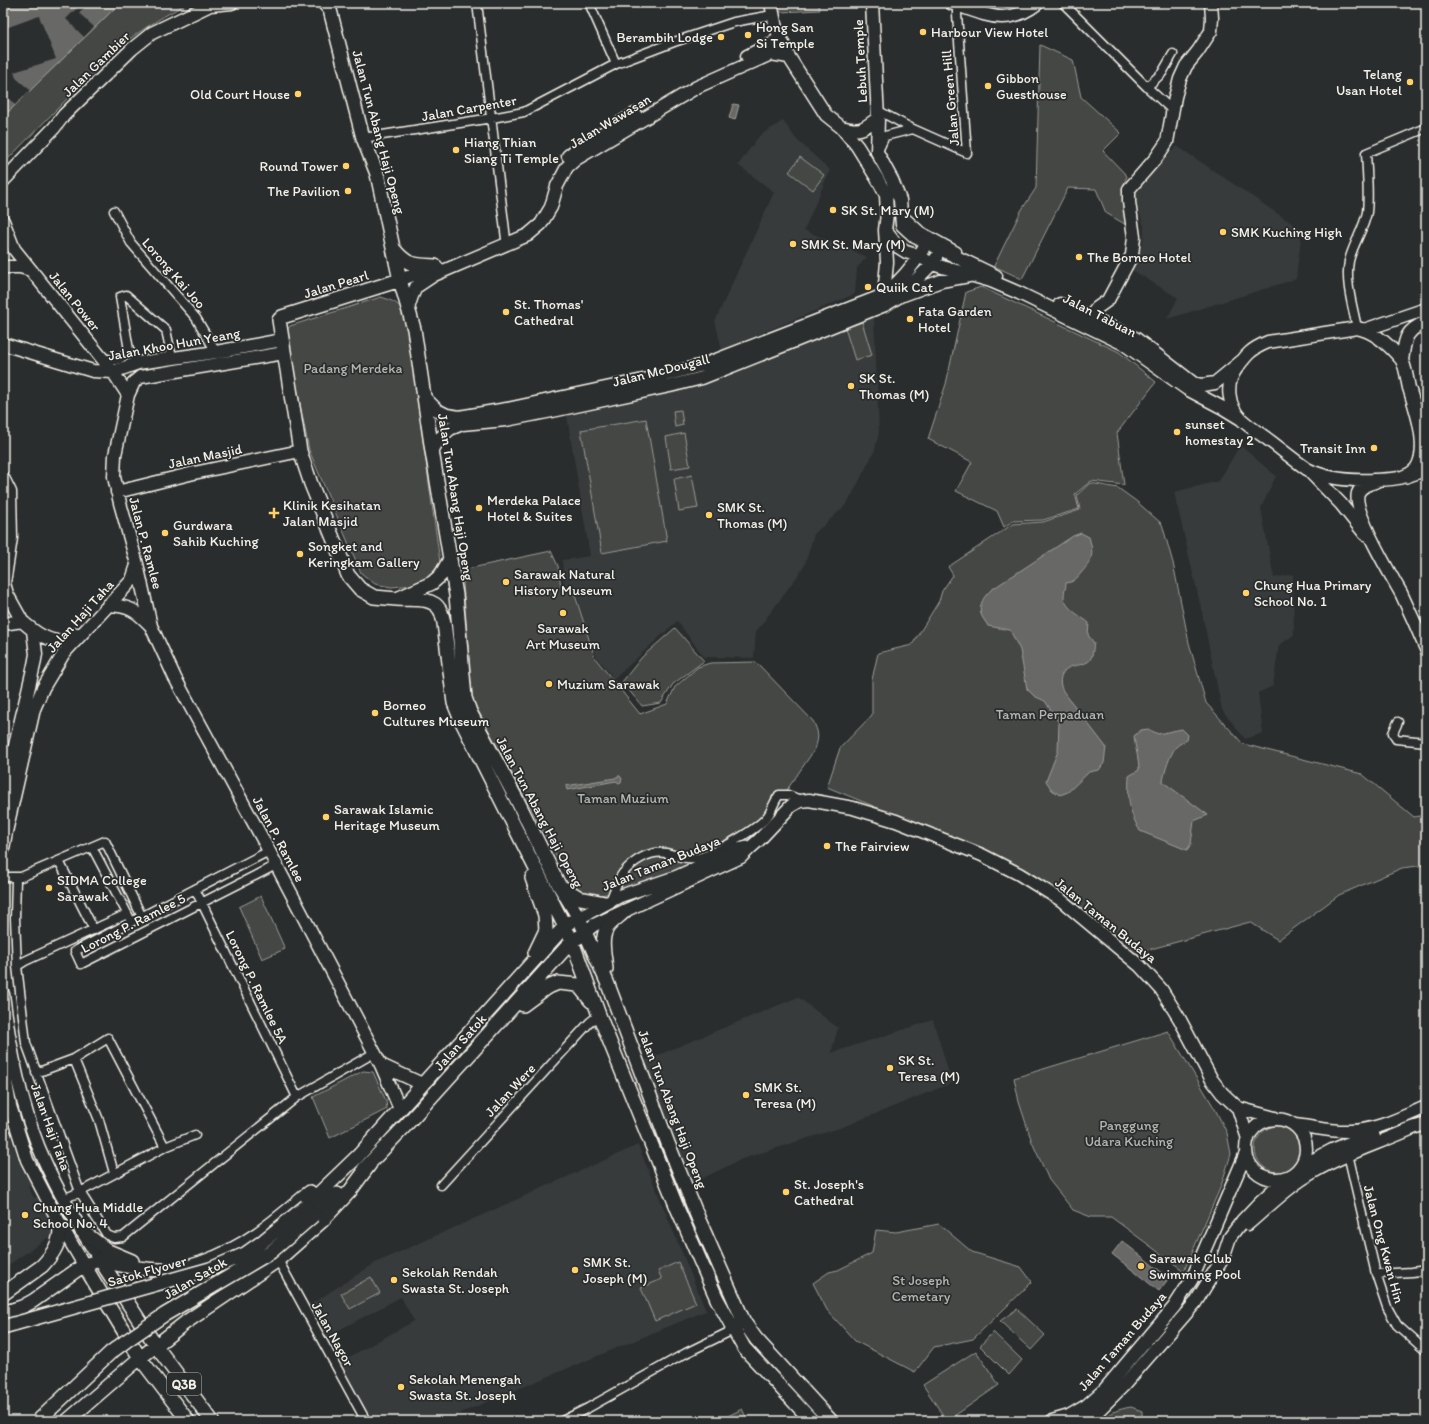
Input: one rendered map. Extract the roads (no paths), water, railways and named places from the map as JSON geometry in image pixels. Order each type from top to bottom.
[{"type":"main road","name":"Jalan Gambier","points":[[3,181],[54,128],[64,115],[132,49],[152,33],[210,5],[232,3]]},
{"type":"main road","name":"Lebuh Temple","points":[[872,3],[877,114],[877,152]]},
{"type":"main road","points":[[954,4],[985,15],[1007,17],[1027,12],[1038,3]]},
{"type":"main road","points":[[1090,316],[1097,308],[1108,300],[1132,255],[1134,236],[1129,202],[1129,189],[1156,158],[1167,142],[1172,110],[1180,80],[1186,66],[1198,51],[1210,31],[1212,18],[1211,3]]},
{"type":"main road","name":"Jalan Tun Abang Haji Openg","points":[[330,5],[363,138],[377,174],[400,280],[414,329],[449,561],[456,595],[465,698],[470,712],[518,802],[559,885],[579,918],[607,982],[669,1146],[699,1220],[744,1322],[756,1339],[831,1421]]},
{"type":"main road","points":[[772,9],[776,28],[788,58],[826,115],[841,127],[857,146],[869,163],[886,195],[887,214],[885,230],[887,262],[884,295]]},
{"type":"main road","name":"Jalan Wawasan","points":[[400,280],[506,239],[526,228],[539,214],[554,172],[558,166],[575,150],[693,81],[730,65],[773,43],[780,35]]},
{"type":"main road","name":"Jalan Wawasan","points":[[408,308],[416,287],[434,276],[528,235],[541,224],[551,207],[557,186],[567,167],[576,158],[696,87],[771,54],[788,58]]},
{"type":"main road","points":[[841,127],[860,130],[868,126],[877,114]]},
{"type":"main road","name":"Jalan Tabuan","points":[[877,152],[892,180],[900,200],[902,225],[915,237],[985,271],[1090,316],[1135,338],[1193,382],[1202,385],[1215,383],[1243,360]]},
{"type":"main road","points":[[3,221],[14,249],[4,270]]},
{"type":"main road","name":"Jalan Tabuan","points":[[885,230],[898,247],[906,252],[919,256],[932,264],[991,281],[1124,344],[1187,389],[1241,419],[1307,469]]},
{"type":"main road","name":"Jalan McDougall","points":[[424,397],[437,410],[447,415],[459,417],[507,409],[657,377],[703,365],[884,295],[912,267],[926,243]]},
{"type":"main road","points":[[393,248],[402,258],[414,265],[435,266]]},
{"type":"main road","name":"Jalan Power","points":[[14,249],[101,357],[128,395]]},
{"type":"main road","name":"Jalan McDougall","points":[[432,451],[439,439],[450,429],[462,424],[506,420],[702,378],[886,305],[900,296],[932,264],[940,250]]},
{"type":"main road","points":[[4,270],[20,267],[31,270]]},
{"type":"main road","points":[[900,296],[941,281],[972,276]]},
{"type":"main road","name":"Jalan Pearl","points":[[282,317],[400,280]]},
{"type":"main road","points":[[1241,419],[1233,407],[1229,388],[1233,374],[1249,352],[1256,347],[1268,342],[1360,329],[1426,308]]},
{"type":"main road","name":"Jalan Tun Abang Haji Openg","points":[[282,317],[279,321],[300,451],[311,484],[348,575],[360,589],[374,597],[426,600],[434,603],[440,610],[444,623],[454,703],[460,720],[572,941],[599,1015],[695,1251],[717,1299],[744,1348],[812,1421]]},
{"type":"main road","points":[[1406,476],[1417,468],[1422,456],[1423,432],[1402,361],[1405,338],[1418,325],[1426,322]]},
{"type":"main road","points":[[1360,329],[1376,337],[1402,361]]},
{"type":"main road","name":"Jalan Khoo Hun Yeang","points":[[3,344],[93,371],[112,372],[138,363],[216,352],[282,340]]},
{"type":"main road","name":"Jalan Khoo Hun Yeang","points":[[117,492],[114,477],[115,455],[128,395],[134,382],[140,377],[284,353]]},
{"type":"main road","points":[[93,371],[98,368],[101,357]]},
{"type":"main road","name":"Jalan Masjid","points":[[117,492],[194,473],[300,451]]},
{"type":"main road","points":[[1307,469],[1317,474],[1352,481],[1406,476],[1426,469]]},
{"type":"main road","points":[[1307,469],[1341,504],[1377,549]]},
{"type":"main road","points":[[3,478],[10,492],[11,538],[3,584],[7,594],[22,621],[33,631],[49,639],[67,640],[83,632]]},
{"type":"main road","points":[[1385,479],[1364,485],[1358,493],[1357,501],[1361,514],[1377,549],[1422,629],[1426,649]]},
{"type":"main road","name":"Jalan P. Ramlee","points":[[117,492],[137,564],[151,626],[179,684],[269,851],[381,1065],[399,1107]]},
{"type":"main road","points":[[397,599],[432,583],[442,575],[449,561]]},
{"type":"main road","name":"Jalan Haji Taha","points":[[3,849],[34,709],[43,688],[64,653],[132,580],[137,564]]},
{"type":"main road","name":"Jalan P. Ramlee","points":[[108,605],[121,606],[139,613],[151,626]]},
{"type":"main road","points":[[3,624],[22,621]]},
{"type":"main road","name":"Jalan Haji Taha","points":[[3,796],[34,665],[36,654],[33,631]]},
{"type":"main road","name":"Jalan Taman Budaya","points":[[572,941],[594,925],[741,858],[788,809],[800,801],[809,800],[853,808],[896,821],[982,855],[1019,874],[1061,900],[1140,966],[1161,989],[1179,1018],[1212,1080],[1222,1093],[1238,1108]]},
{"type":"main road","points":[[516,829],[545,915],[546,930],[526,969]]},
{"type":"main road","name":"Jalan Taman Budaya","points":[[564,926],[607,902],[626,894],[676,878],[736,850],[750,847]]},
{"type":"main road","points":[[559,885],[580,898],[607,902]]},
{"type":"main road","points":[[607,982],[604,934],[608,927],[625,911]]},
{"type":"main road","name":"Jalan Satok","points":[[38,1421],[110,1353],[126,1341],[164,1315],[270,1252],[310,1210],[564,926]]},
{"type":"main road","name":"Jalan Satok","points":[[67,1421],[84,1408],[140,1358],[186,1322],[278,1260],[322,1221],[350,1191],[370,1164],[572,941]]},
{"type":"main road","points":[[498,1024],[546,988],[558,983],[578,985],[588,996],[599,1015]]},
{"type":"main road","name":"Jalan Haji Taha","points":[[3,994],[11,1046],[24,1105],[44,1161],[81,1230],[100,1260]]},
{"type":"main road","name":"Jalan Haji Taha","points":[[3,1065],[10,1106],[27,1160],[60,1224],[84,1265]]},
{"type":"main road","points":[[381,1065],[422,1084]]},
{"type":"main road","name":"Jalan Satok","points":[[100,1260],[113,1264],[154,1270],[172,1270],[210,1260],[232,1251],[276,1221],[314,1188],[410,1097]]},
{"type":"main road","points":[[1295,1125],[1352,1132],[1374,1128],[1426,1107]]},
{"type":"main road","points":[[1238,1108],[1286,1120],[1302,1131],[1306,1139],[1307,1148],[1306,1157],[1302,1166]]},
{"type":"main road","points":[[1238,1108],[1248,1139]]},
{"type":"main road","points":[[1275,1118],[1258,1124],[1252,1131],[1248,1139],[1246,1153],[1248,1162],[1260,1175],[1277,1180],[1286,1178],[1295,1173],[1302,1166],[1332,1150],[1352,1142],[1426,1124]]},
{"type":"main road","points":[[1223,1258],[1248,1225],[1280,1196],[1314,1171],[1348,1154],[1388,1140],[1413,1128]]},
{"type":"main road","name":"Jalan Taman Budaya","points":[[1052,1421],[1069,1416],[1086,1406],[1104,1390],[1174,1306],[1192,1280],[1246,1153]]},
{"type":"main road","name":"Jalan Satok","points":[[310,1210],[370,1164]]},
{"type":"main road","name":"Jalan Taman Budaya","points":[[1085,1421],[1099,1410],[1123,1386],[1191,1309],[1223,1258],[1230,1237],[1242,1221],[1286,1178]]},
{"type":"main road","name":"Satok Flyover","points":[[3,1327],[210,1269],[251,1250],[310,1210]]},
{"type":"main road","points":[[3,1294],[42,1266],[47,1260],[58,1244],[60,1224]]},
{"type":"main road","points":[[81,1230],[108,1252],[154,1270]]},
{"type":"main road","points":[[3,1313],[22,1307],[34,1301],[84,1265],[100,1260],[156,1346]]},
{"type":"main road","points":[[84,1265],[140,1358],[188,1421]]},
{"type":"main road","name":"Q3B","points":[[156,1346],[212,1421]]},
{"type":"street","points":[[477,3],[506,239]]},
{"type":"street","points":[[589,3],[616,64]]},
{"type":"street","points":[[1063,3],[1172,110]]},
{"type":"street","name":"Jalan Green Hill","points":[[877,114],[913,128],[967,153],[954,4]]},
{"type":"street","name":"Jalan Carpenter","points":[[363,138],[492,118],[527,111],[616,64],[674,42],[772,9]]},
{"type":"street","points":[[1147,87],[1162,73],[1173,54]]},
{"type":"street","points":[[877,152],[886,136],[913,128]]},
{"type":"street","points":[[1360,329],[1348,282],[1348,272],[1350,261],[1367,211],[1366,153],[1426,128]]},
{"type":"street","name":"Lorong Kai Joo","points":[[114,211],[131,243],[196,318],[216,352]]},
{"type":"street","points":[[901,212],[921,231],[983,266],[985,271]]},
{"type":"street","points":[[138,363],[129,350],[120,297],[126,295],[166,330],[172,358]]},
{"type":"street","points":[[101,357],[108,360],[120,360],[124,358],[129,350]]},
{"type":"street","points":[[1398,722],[1393,733],[1396,739],[1426,742]]},
{"type":"street","points":[[607,902],[623,874],[636,861],[652,853],[665,853],[694,859],[704,856],[747,834],[762,823],[769,814],[779,795],[788,795],[803,801]]},
{"type":"street","points":[[3,877],[21,877],[105,841],[142,917]]},
{"type":"street","points":[[92,847],[131,922]]},
{"type":"street","name":"Lorong P. Ramlee 5","points":[[269,851],[75,951],[82,964],[276,865]]},
{"type":"street","points":[[60,861],[94,930]]},
{"type":"street","points":[[16,878],[15,918],[17,966],[26,1043],[80,1192],[106,1235],[114,1238],[123,1237],[297,1097],[374,1053]]},
{"type":"street","name":"Lorong P. Ramlee 5A","points":[[195,889],[297,1097]]},
{"type":"street","points":[[17,966],[127,914]]},
{"type":"street","name":"Jalan Were","points":[[441,1185],[590,1022],[599,1015]]},
{"type":"street","points":[[36,1074],[74,1059],[108,1038],[164,1147]]},
{"type":"street","points":[[74,1059],[99,1120],[114,1174]]},
{"type":"street","points":[[63,1198],[80,1192],[164,1147],[195,1135]]},
{"type":"street","name":"Jalan Ong Kwan Hin","points":[[1348,1154],[1376,1274],[1392,1318],[1405,1334],[1425,1350]]},
{"type":"street","name":"Jalan Nagor","points":[[278,1260],[366,1421]]},
{"type":"street","points":[[1376,1274],[1426,1270]]},
{"type":"street","points":[[562,1421],[686,1353],[733,1330]]},
{"type":"place","name":"Harbour View Hotel","points":[[923,32]]},
{"type":"place","name":"Hong San Si Temple","points":[[748,35]]},
{"type":"place","name":"Berambih Lodge","points":[[721,37]]},
{"type":"place","name":"Telang Usan Hotel","points":[[1410,82]]},
{"type":"place","name":"Gibbon Guesthouse","points":[[988,86]]},
{"type":"place","name":"Old Court House","points":[[298,94]]},
{"type":"place","name":"Hiang Thian Siang Ti Temple","points":[[456,150]]},
{"type":"place","name":"Round Tower","points":[[346,166]]},
{"type":"place","name":"The Pavilion","points":[[348,191]]},
{"type":"place","name":"SK St. Mary (M)","points":[[833,210]]},
{"type":"place","name":"SMK Kuching High","points":[[1223,232]]},
{"type":"place","name":"SMK St. Mary (M)","points":[[793,244]]},
{"type":"place","name":"The Borneo Hotel","points":[[1079,257]]},
{"type":"place","name":"Quiik Cat","points":[[868,287]]},
{"type":"place","name":"St. Thomas' Cathedral","points":[[506,312]]},
{"type":"place","name":"Fata Garden Hotel","points":[[910,319]]},
{"type":"place","name":"SK St. Thomas (M)","points":[[851,386]]},
{"type":"place","name":"sunset homestay 2","points":[[1177,432]]},
{"type":"place","name":"Transit Inn","points":[[1374,448]]},
{"type":"place","name":"Merdeka Palace Hotel & Suites","points":[[479,508]]},
{"type":"place","name":"Klinik Kesihatan Jalan Masjid","points":[[274,513]]},
{"type":"place","name":"SMK St. Thomas (M)","points":[[709,515]]},
{"type":"place","name":"Gurdwara Sahib Kuching","points":[[165,533]]},
{"type":"place","name":"Songket and Keringkam Gallery","points":[[300,554]]},
{"type":"place","name":"Sarawak Natural History Museum","points":[[506,582]]},
{"type":"place","name":"Chung Hua Primary School No. 1","points":[[1246,593]]},
{"type":"place","name":"Sarawak Art Museum","points":[[563,613]]},
{"type":"place","name":"Muzium Sarawak","points":[[549,684]]},
{"type":"place","name":"Borneo Cultures Museum","points":[[375,713]]},
{"type":"place","name":"Sarawak Islamic Heritage Museum","points":[[326,817]]},
{"type":"place","name":"The Fairview","points":[[827,846]]},
{"type":"place","name":"SIDMA College Sarawak","points":[[49,888]]},
{"type":"place","name":"SK St. Teresa (M)","points":[[890,1068]]},
{"type":"place","name":"SMK St. Teresa (M)","points":[[746,1095]]},
{"type":"place","name":"St. Joseph's Cathedral","points":[[786,1192]]},
{"type":"place","name":"Chung Hua Middle School No. 4","points":[[25,1215]]},
{"type":"place","name":"Sarawak Club Swimming Pool","points":[[1141,1266]]},
{"type":"place","name":"SMK St. Joseph (M)","points":[[575,1270]]},
{"type":"place","name":"Sekolah Rendah Swasta St. Joseph","points":[[394,1280]]},
{"type":"place","name":"Sekolah Menengah Swasta St. Joseph","points":[[401,1387]]},
{"type":"park label","name":"Padang Merdeka","points":[[353,368]]},
{"type":"park label","name":"Taman Perpaduan","points":[[1050,714]]},
{"type":"park label","name":"Taman Muzium","points":[[623,798]]},
{"type":"park label","name":"Panggung Udara Kuching","points":[[1129,1134]]},
{"type":"park label","name":"St Joseph Cemetary","points":[[921,1288]]}]
